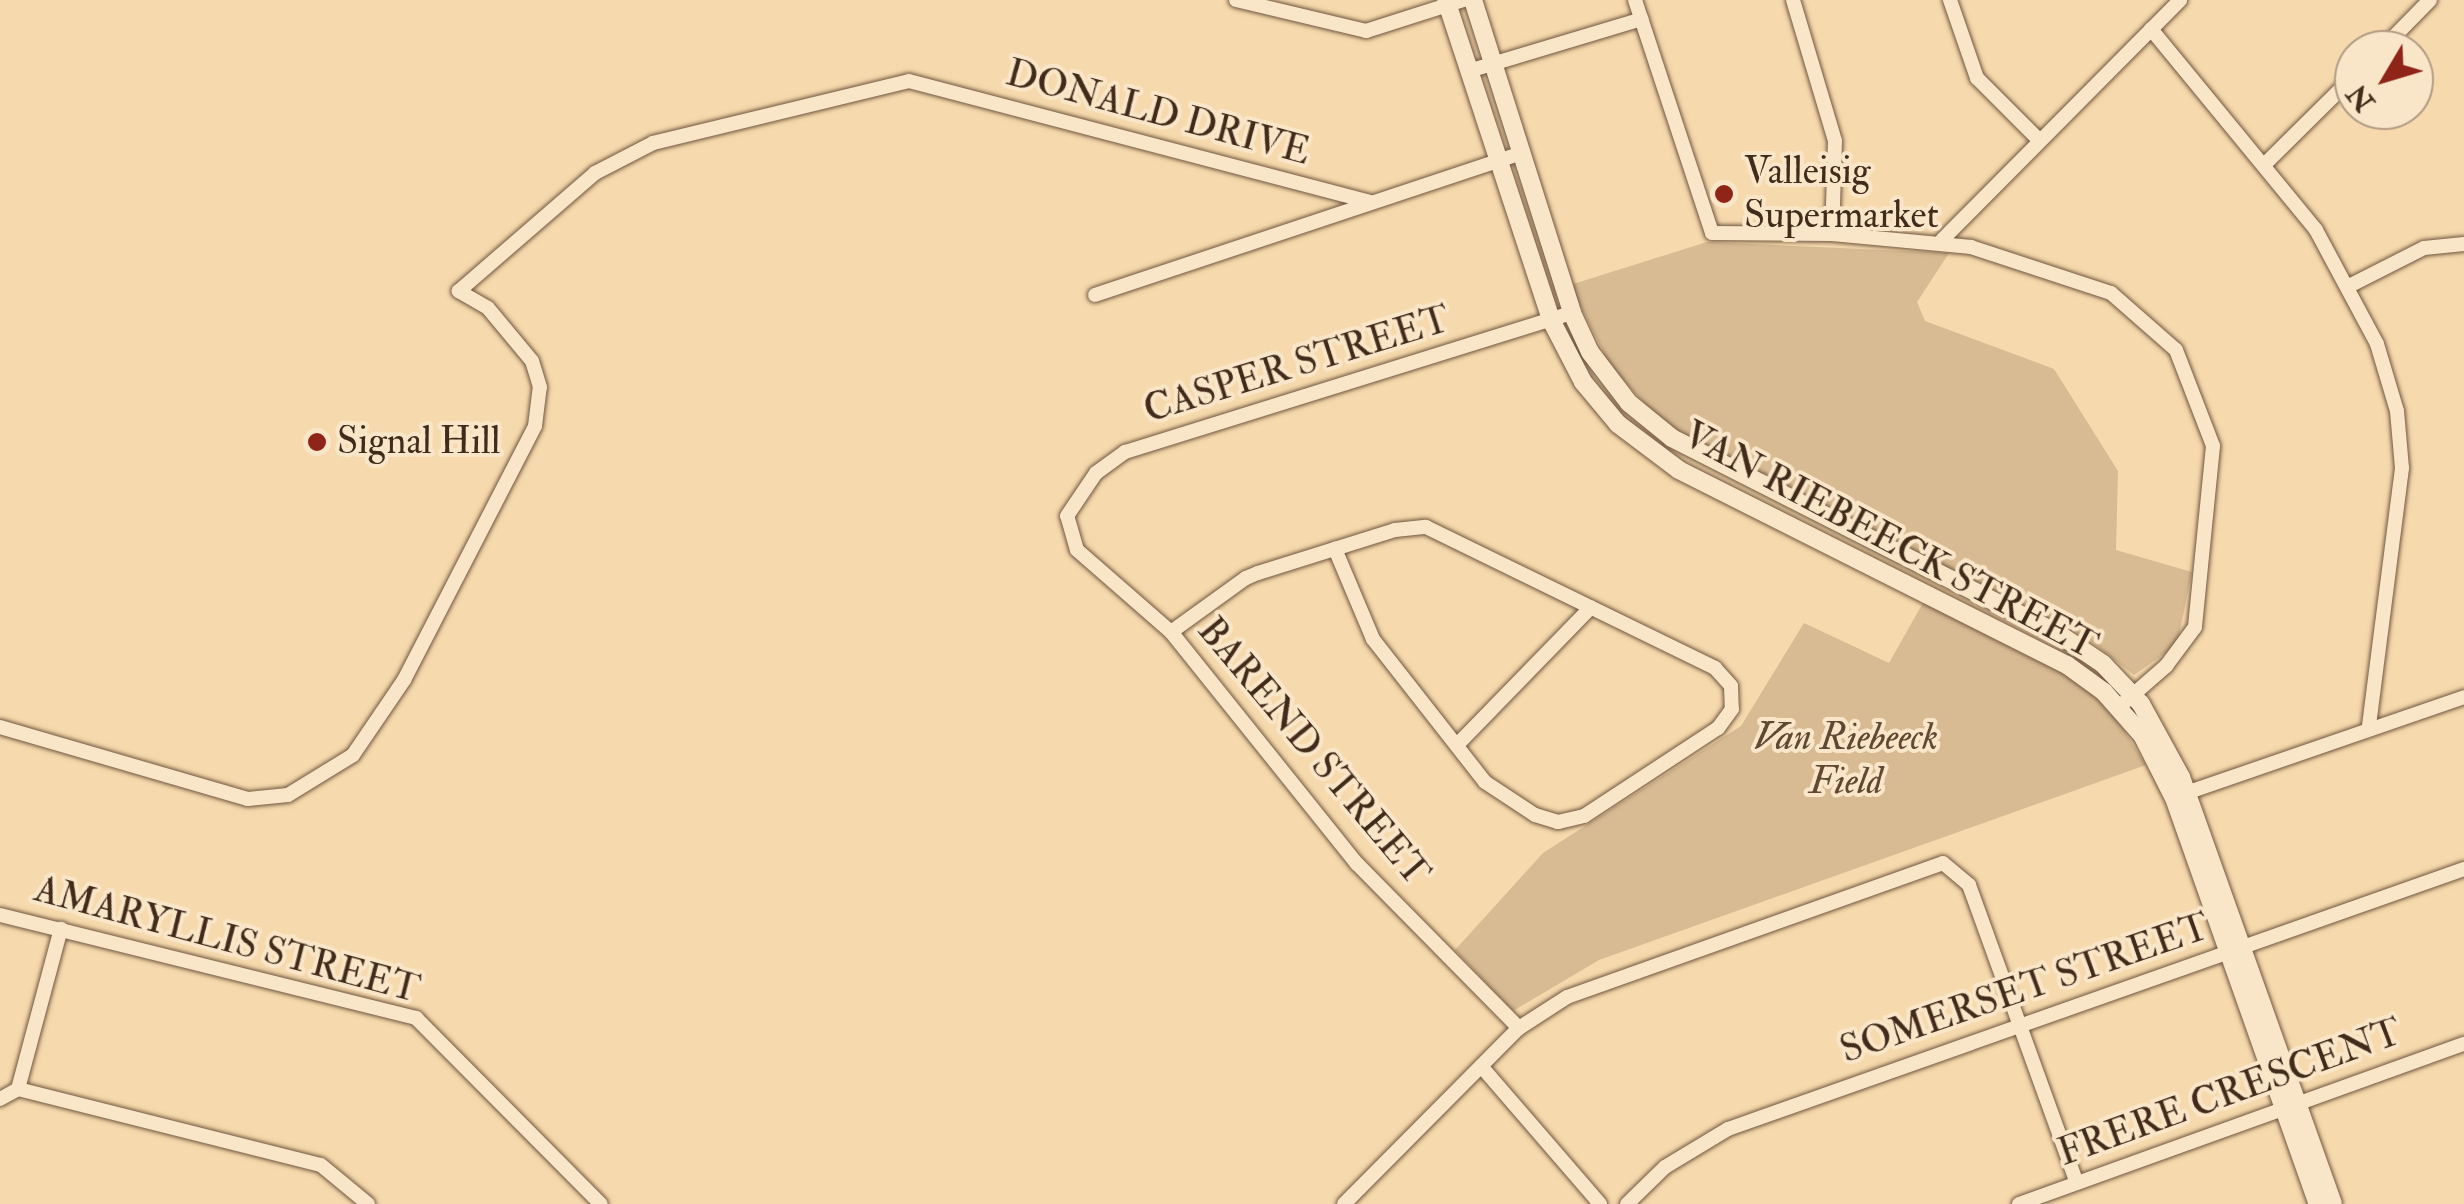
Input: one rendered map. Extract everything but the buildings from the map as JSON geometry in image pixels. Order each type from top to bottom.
[{"type":"street","points":[[1236,0],[1366,31],[1452,2]]},
{"type":"street","name":"VAN RIEBEECK STREET","points":[[1473,0],[1572,313],[1613,384],[1665,434],[2060,634],[2126,701],[2142,735],[2181,795],[2291,1106],[2333,1204]]},
{"type":"street","points":[[1635,0],[1707,229],[1719,236],[1832,234],[1942,240],[2111,293],[2168,338],[2192,381],[2213,446],[2195,627],[2166,666],[2126,701]]},
{"type":"street","points":[[1792,0],[1835,141],[1832,234]]},
{"type":"street","points":[[1950,0],[1977,78],[2039,140]]},
{"type":"street","points":[[1942,240],[2180,0]]},
{"type":"street","points":[[2400,30],[2430,0]]},
{"type":"street","name":"VAN RIEBEECK STREET","points":[[1452,2],[1551,320],[1594,396],[1654,454],[2051,656],[2126,701]]},
{"type":"street","points":[[1472,70],[1642,19]]},
{"type":"street","points":[[2152,29],[2264,164],[2349,286],[2377,344],[2402,449],[2369,725]]},
{"type":"street","name":"DONALD DRIVE","points":[[0,727],[232,797],[263,800],[288,795],[336,770],[361,747],[384,711],[518,471],[537,416],[540,387],[532,361],[488,308],[459,291],[595,173],[628,152],[882,83],[931,88],[1369,202]]},
{"type":"street","points":[[2264,164],[2334,96]]},
{"type":"street","points":[[1095,295],[1198,266],[1369,202],[1523,153]]},
{"type":"street","points":[[2349,286],[2424,248],[2464,244]]},
{"type":"street","name":"CASPER STREET","points":[[1067,516],[1096,473],[1125,452],[1572,313]]},
{"type":"street","name":"BAREND STREET","points":[[1067,516],[1076,550],[1171,632],[1357,864],[1519,1028]]},
{"type":"street","points":[[1171,632],[1236,583],[1335,549],[1403,528],[1434,529],[1723,673],[1734,704],[1718,728],[1584,816],[1558,822],[1496,791],[1457,745],[1366,629],[1335,549]]},
{"type":"street","points":[[1457,745],[1590,607]]},
{"type":"street","points":[[2181,795],[2369,725],[2464,697]]},
{"type":"street","points":[[1344,1204],[1519,1028],[1592,985],[1942,863],[1969,885],[2076,1181]]},
{"type":"street","name":"SOMERSET STREET","points":[[1627,1204],[1665,1167],[1728,1129],[2464,870]]},
{"type":"street","name":"AMARYLLIS STREET","points":[[0,914],[416,1018],[602,1204]]},
{"type":"street","points":[[18,1089],[61,929]]},
{"type":"street","name":"FRERE CRESCENT","points":[[2019,1204],[2464,1044]]},
{"type":"street","points":[[1481,1066],[1600,1204]]},
{"type":"street","points":[[0,1099],[18,1089],[321,1166],[368,1204]]},
{"type":"street","name":"VAN RIEBEECK STREET","points":[[2291,1106],[2318,1204]]},
{"type":"green space","points":[[1707,242],[1949,253],[1917,302],[1925,321],[2054,369],[2118,471],[2116,550],[2192,572],[2177,645],[2134,675],[2087,638],[1665,426],[1610,365],[1570,285]]},
{"type":"green space","name":"Van Riebeeck Field","points":[[1924,601],[2074,678],[2113,713],[2146,765],[1599,960],[1513,1011],[1455,950],[1543,853],[1741,726],[1804,623],[1889,663]]},
{"type":"place","name":"Valleisig Supermarket","points":[[1724,194]]},
{"type":"place","name":"Signal Hill","points":[[317,442]]}]
